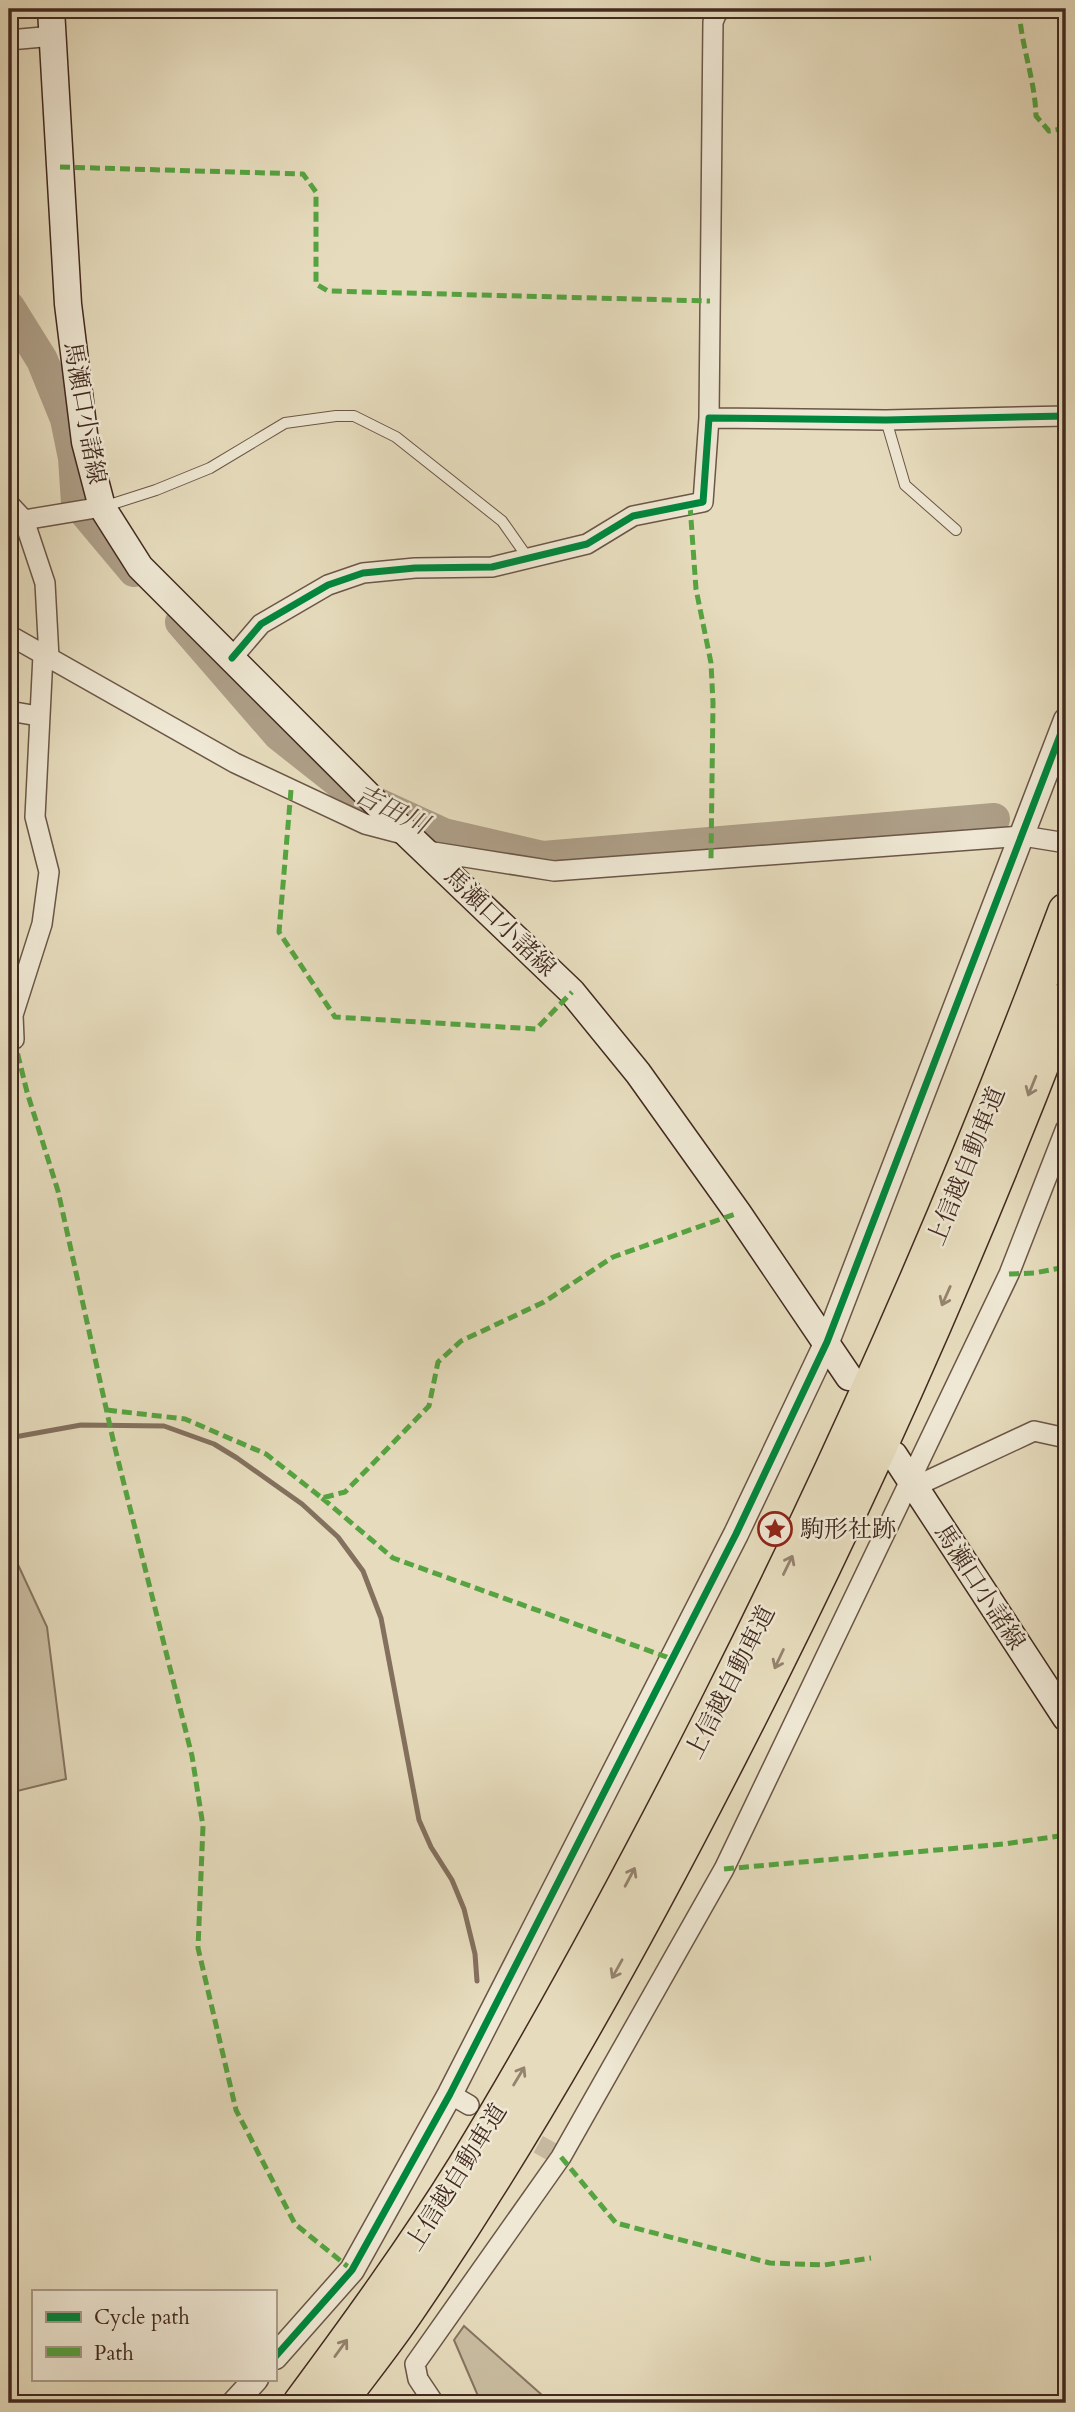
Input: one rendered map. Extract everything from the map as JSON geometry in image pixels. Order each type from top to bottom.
[{"type":"highway","name":"上信越自動車道","points":[[301,2403],[380,2296],[463,2169],[608,1920],[679,1783],[807,1526],[882,1364],[977,1141],[1066,911]]},
{"type":"highway","name":"上信越自動車道","points":[[338,2403],[407,2311],[489,2186],[573,2047],[639,1930],[774,1670],[895,1413],[1004,1156],[1066,1000]]},
{"type":"main road","name":"馬瀬口小諸線","points":[[51,9],[68,304],[85,442],[103,507],[140,568],[572,992],[638,1073],[849,1377]]},
{"type":"main road","name":"馬瀬口小諸線","points":[[894,1455],[1066,1718]]},
{"type":"street","points":[[232,658],[261,624],[328,585],[363,573],[415,568],[492,567],[587,544],[633,516],[703,502],[709,418],[713,22],[718,10],[723,9]]},
{"type":"street","points":[[9,40],[54,36]]},
{"type":"street","points":[[709,418],[886,420],[1066,416]]},
{"type":"street","points":[[9,504],[24,520],[45,583],[46,656],[38,716],[34,817],[49,872],[42,924],[13,1015],[14,1039],[9,1041]]},
{"type":"street","points":[[24,520],[103,507]]},
{"type":"street","points":[[9,635],[246,768],[365,824],[418,843],[554,871],[1023,836],[1060,842]]},
{"type":"street","points":[[9,711],[38,716]]},
{"type":"street","points":[[276,2356],[352,2270],[459,2099],[736,1534],[827,1342],[1066,720]]},
{"type":"street","points":[[434,2403],[418,2379],[415,2364],[561,2157],[724,1869],[912,1483],[1009,1274],[1066,1128]]},
{"type":"street","points":[[912,1483],[1034,1430],[1066,1438]]},
{"type":"street","points":[[234,2403],[255,2380]]},
{"type":"lane","points":[[103,507],[156,490],[210,467],[285,424],[336,415],[354,416],[396,437],[502,521],[528,558]]},
{"type":"lane","points":[[886,420],[905,485],[956,530]]},
{"type":"shaded area","points":[[14,1556],[47,1627],[66,1779],[9,1793],[9,1561]]},
{"type":"shaded area","points":[[464,2326],[551,2403],[481,2403],[454,2340]]},
{"type":"waterway","name":"吉田川","points":[[9,307],[42,360],[66,419],[74,458],[77,503],[134,571]]},
{"type":"waterway","name":"吉田川","points":[[181,622],[279,735],[350,791],[444,834],[543,857],[994,819]]},
{"type":"waterway","points":[[9,1438],[81,1425],[164,1426],[214,1444],[237,1458],[302,1504],[338,1537],[363,1571],[381,1618],[419,1820],[431,1847],[452,1880],[464,1909],[475,1954],[477,1981]]},
{"type":"tunnel","points":[[513,2130],[561,2157]]},
{"type":"marked path","points":[[1019,9],[1036,116],[1049,131],[1066,128]]},
{"type":"marked path","points":[[60,167],[303,174],[316,192],[316,284],[328,291],[710,301]]},
{"type":"marked path","points":[[690,505],[696,589],[711,663],[711,859]]},
{"type":"marked path","points":[[291,790],[279,932],[335,1017],[536,1029],[572,992]]},
{"type":"marked path","points":[[14,1039],[27,1092],[58,1191],[114,1444],[192,1756],[203,1826],[198,1948],[236,2110],[295,2224],[352,2270]]},
{"type":"marked path","points":[[107,1410],[185,1419],[266,1454],[322,1498],[345,1492],[429,1406],[438,1362],[461,1341],[544,1302],[613,1257],[738,1213]]},
{"type":"marked path","points":[[1009,1274],[1066,1267]]},
{"type":"marked path","points":[[322,1498],[393,1558],[672,1659]]},
{"type":"marked path","points":[[724,1869],[1004,1844],[1066,1835]]},
{"type":"marked path","points":[[561,2157],[616,2223],[770,2263],[824,2265],[871,2258]]},
{"type":"cycle path","points":[[232,658],[261,624],[328,585],[363,573],[415,568],[492,567],[587,544],[633,516],[703,502],[709,418],[886,420],[1066,416]]},
{"type":"cycle path","points":[[276,2356],[352,2270],[450,2094],[736,1534],[827,1342],[1066,720]]},
{"type":"place","name":"駒形社跡","points":[[775,1529]]}]
